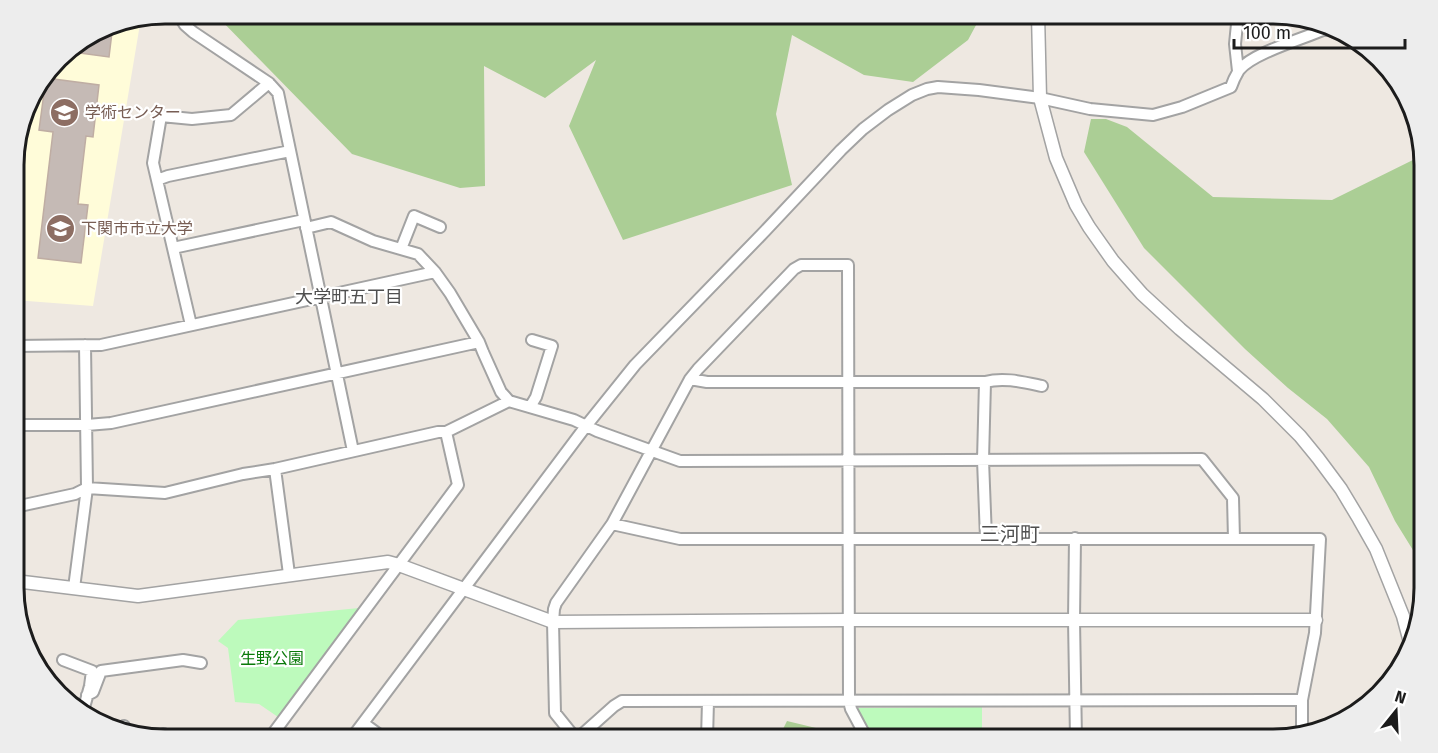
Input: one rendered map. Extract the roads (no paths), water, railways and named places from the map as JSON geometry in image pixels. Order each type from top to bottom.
[{"type":"street","points":[[184,24],[269,83],[278,93],[353,451]]},
{"type":"street","points":[[1038,24],[1040,98],[1056,158],[1076,205],[1113,261],[1142,294],[1263,399],[1300,436],[1318,458],[1341,489],[1376,549],[1407,632]]},
{"type":"street","points":[[1237,24],[1234,44],[1238,71]]},
{"type":"street","points":[[359,729],[586,426],[635,365],[841,150],[888,110],[912,95],[938,87],[979,90],[1040,98],[1090,109],[1153,115],[1182,107],[1231,87],[1238,71],[1249,61],[1319,32]]},
{"type":"street","points":[[191,325],[153,163],[161,116],[192,119],[231,115],[269,83]]},
{"type":"street","points":[[157,180],[290,151]]},
{"type":"street","points":[[401,249],[414,216],[440,227]]},
{"type":"street","points":[[173,248],[305,224],[331,222],[373,241],[418,254],[450,293],[479,342],[501,392],[509,401],[574,420],[680,461],[1202,459],[1233,498],[1234,539]]},
{"type":"street","points":[[569,729],[555,713],[554,609],[612,524],[690,379],[794,269],[801,265],[848,265],[849,701],[862,729]]},
{"type":"street","points":[[24,346],[101,345],[435,272]]},
{"type":"street","points":[[530,407],[536,397],[552,346],[532,340]]},
{"type":"street","points":[[24,425],[111,423],[479,342]]},
{"type":"street","points":[[74,588],[87,488],[85,345]]},
{"type":"street","points":[[690,379],[848,382],[1013,380],[1042,386]]},
{"type":"street","points":[[985,382],[986,538]]},
{"type":"street","points":[[24,505],[75,494],[87,488],[165,493],[243,474],[446,432],[509,401]]},
{"type":"street","points":[[277,729],[458,486],[446,432]]},
{"type":"street","points":[[275,469],[289,574]]},
{"type":"street","points":[[612,524],[680,539],[1320,539],[1315,633],[1302,700],[1302,726]]},
{"type":"street","points":[[1075,538],[1076,729]]},
{"type":"street","points":[[24,581],[138,596],[388,562],[553,622],[1316,620]]},
{"type":"street","points":[[63,660],[93,671],[85,703]]},
{"type":"street","points":[[87,695],[93,692],[101,671],[183,660],[201,663]]},
{"type":"street","points":[[588,729],[622,701],[1302,700]]},
{"type":"street","points":[[707,729],[708,701]]},
{"type":"street","points":[[363,723],[371,729]]},
{"type":"place","name":"学術センター","points":[[64,112]]},
{"type":"place","name":"下関市市立大学","points":[[60,228]]},
{"type":"district","name":"大学町五丁目","points":[[349,297]]},
{"type":"district","name":"三河町","points":[[1010,534]]},
{"type":"park label","name":"生野公園","points":[[272,658]]}]
